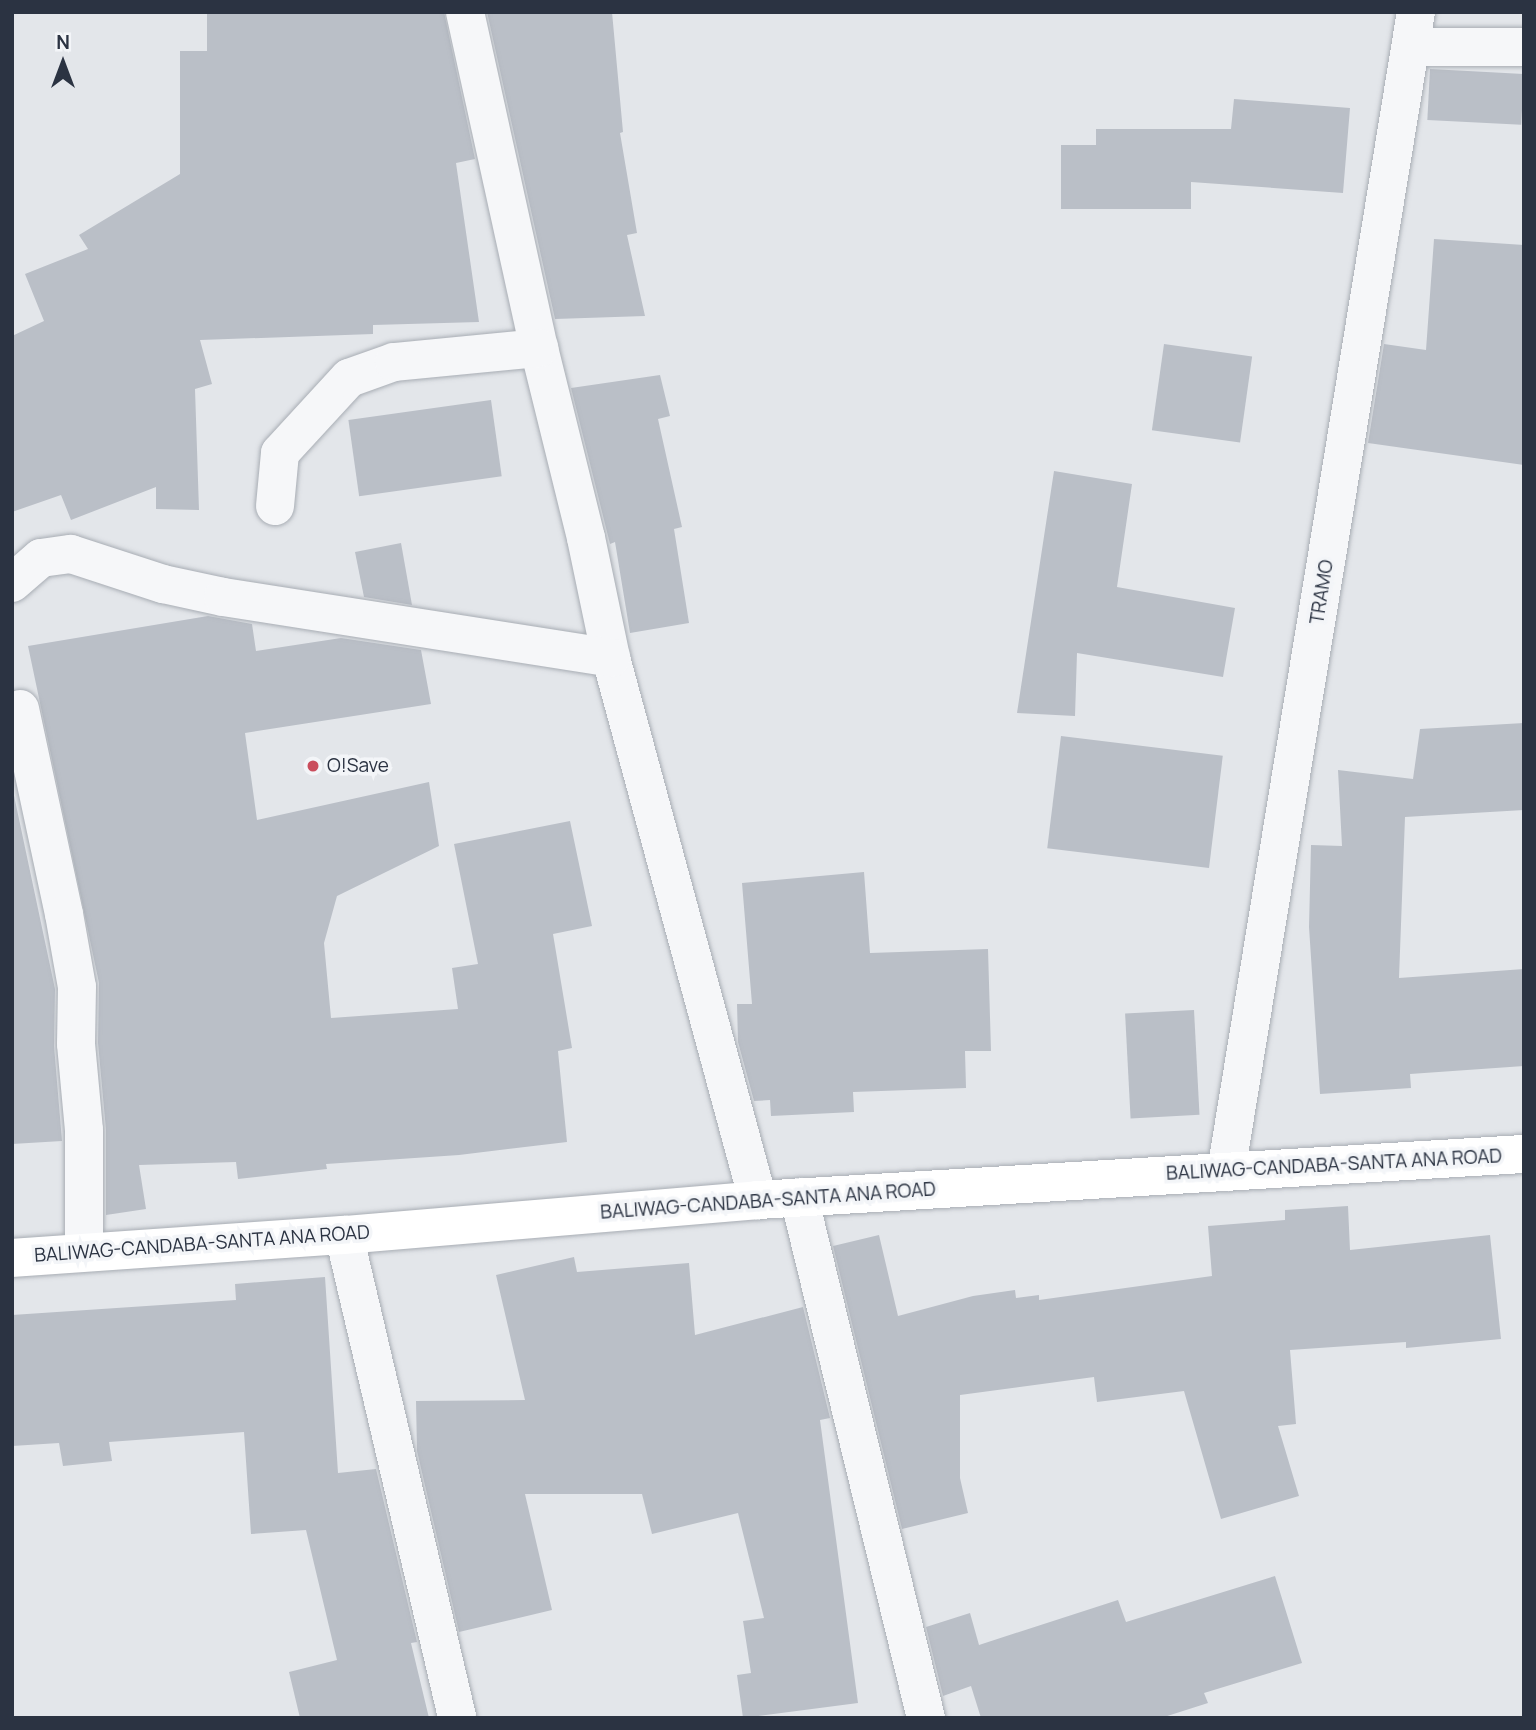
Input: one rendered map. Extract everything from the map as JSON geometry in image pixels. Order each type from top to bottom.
[{"type":"main road","name":"BALIWAG-CANDABA-SANTA ANA ROAD","points":[[12,1258],[344,1235],[799,1197],[1524,1154]]},
{"type":"street","points":[[465,12],[611,658],[758,1200]]},
{"type":"street","points":[[1414,30],[1524,47]]},
{"type":"street","name":"TRAMO","points":[[1226,1172],[1414,30]]},
{"type":"street","points":[[275,506],[280,453],[349,378],[394,362],[539,348]]},
{"type":"street","points":[[12,583],[41,558],[71,554],[163,584],[223,597],[611,658]]},
{"type":"street","points":[[20,709],[77,987],[76,1044],[84,1129],[84,1252]]},
{"type":"street","points":[[799,1197],[926,1718]]},
{"type":"street","points":[[344,1235],[457,1718]]},
{"type":"building","points":[[207,12],[444,12],[475,159],[456,163],[479,322],[373,325],[373,334],[200,340],[212,384],[195,389],[199,510],[156,509],[156,487],[71,520],[61,495],[12,512],[12,336],[44,321],[25,274],[88,249],[79,235],[180,174],[180,51],[207,51]]},
{"type":"building","points":[[487,12],[612,12],[623,132],[620,133],[637,233],[627,235],[645,316],[555,319]]},
{"type":"building","points":[[1430,69],[1524,74],[1521,125],[1427,120]]},
{"type":"building","points":[[1234,99],[1350,108],[1343,193],[1191,182],[1191,209],[1061,209],[1061,145],[1096,145],[1096,129],[1231,129]]},
{"type":"building","points":[[1434,239],[1524,245],[1524,465],[1368,443],[1384,344],[1426,350]]},
{"type":"building","points":[[1164,344],[1252,356],[1240,443],[1152,430]]},
{"type":"building","points":[[660,375],[670,416],[658,419],[682,527],[674,529],[689,623],[630,633],[615,542],[610,544],[571,388]]},
{"type":"building","points":[[491,400],[502,476],[359,496],[348,420]]},
{"type":"building","points":[[1054,471],[1132,484],[1117,587],[1235,608],[1223,677],[1077,653],[1075,716],[1017,713]]},
{"type":"building","points":[[401,543],[412,605],[364,597],[355,552]]},
{"type":"building","points":[[208,616],[252,624],[256,651],[341,638],[421,650],[431,704],[245,733],[257,820],[429,782],[439,846],[337,896],[324,943],[331,1018],[458,1009],[452,968],[478,964],[454,844],[570,821],[592,926],[553,934],[572,1048],[558,1051],[567,1142],[459,1155],[326,1164],[327,1169],[238,1179],[236,1162],[139,1165],[146,1209],[106,1215],[106,1130],[98,1043],[99,983],[28,646]]},
{"type":"building","points":[[1524,723],[1524,810],[1405,817],[1399,978],[1524,969],[1524,1066],[1410,1074],[1411,1088],[1320,1094],[1309,927],[1311,845],[1342,846],[1338,770],[1413,779],[1420,729]]},
{"type":"building","points":[[1061,736],[1223,756],[1209,868],[1047,848]]},
{"type":"building","points":[[12,786],[55,989],[54,1046],[62,1141],[12,1144]]},
{"type":"building","points":[[864,872],[870,953],[988,949],[991,1051],[965,1051],[966,1088],[853,1092],[854,1112],[771,1116],[770,1100],[754,1101],[738,1042],[737,1004],[752,1004],[742,883]]},
{"type":"building","points":[[1194,1010],[1199,1115],[1131,1118],[1125,1014]]},
{"type":"building","points":[[1348,1206],[1350,1250],[1490,1235],[1501,1339],[1406,1348],[1406,1342],[1290,1350],[1296,1424],[1278,1426],[1299,1496],[1221,1519],[1184,1391],[1097,1402],[1094,1377],[960,1395],[960,1478],[968,1513],[902,1529],[833,1246],[879,1235],[898,1316],[973,1296],[1015,1290],[1016,1298],[1039,1295],[1039,1300],[1212,1276],[1208,1226],[1285,1220],[1285,1210]]},
{"type":"building","points":[[574,1257],[577,1272],[689,1263],[695,1335],[803,1307],[830,1418],[820,1420],[858,1703],[743,1718],[737,1675],[751,1673],[743,1621],[764,1618],[738,1513],[652,1534],[642,1494],[525,1494],[552,1610],[459,1632],[417,1451],[416,1401],[525,1400],[496,1275]]},
{"type":"building","points":[[325,1277],[338,1473],[376,1469],[417,1642],[411,1643],[429,1718],[300,1718],[289,1672],[337,1660],[306,1530],[251,1534],[244,1432],[109,1442],[112,1461],[63,1466],[59,1443],[12,1446],[12,1315],[236,1300],[235,1284]]},
{"type":"building","points":[[1275,1576],[1302,1663],[1204,1693],[1208,1703],[1161,1718],[981,1718],[971,1686],[943,1696],[926,1627],[970,1613],[979,1645],[1118,1600],[1126,1622]]},
{"type":"place","name":"O!Save","points":[[313,766]]}]
